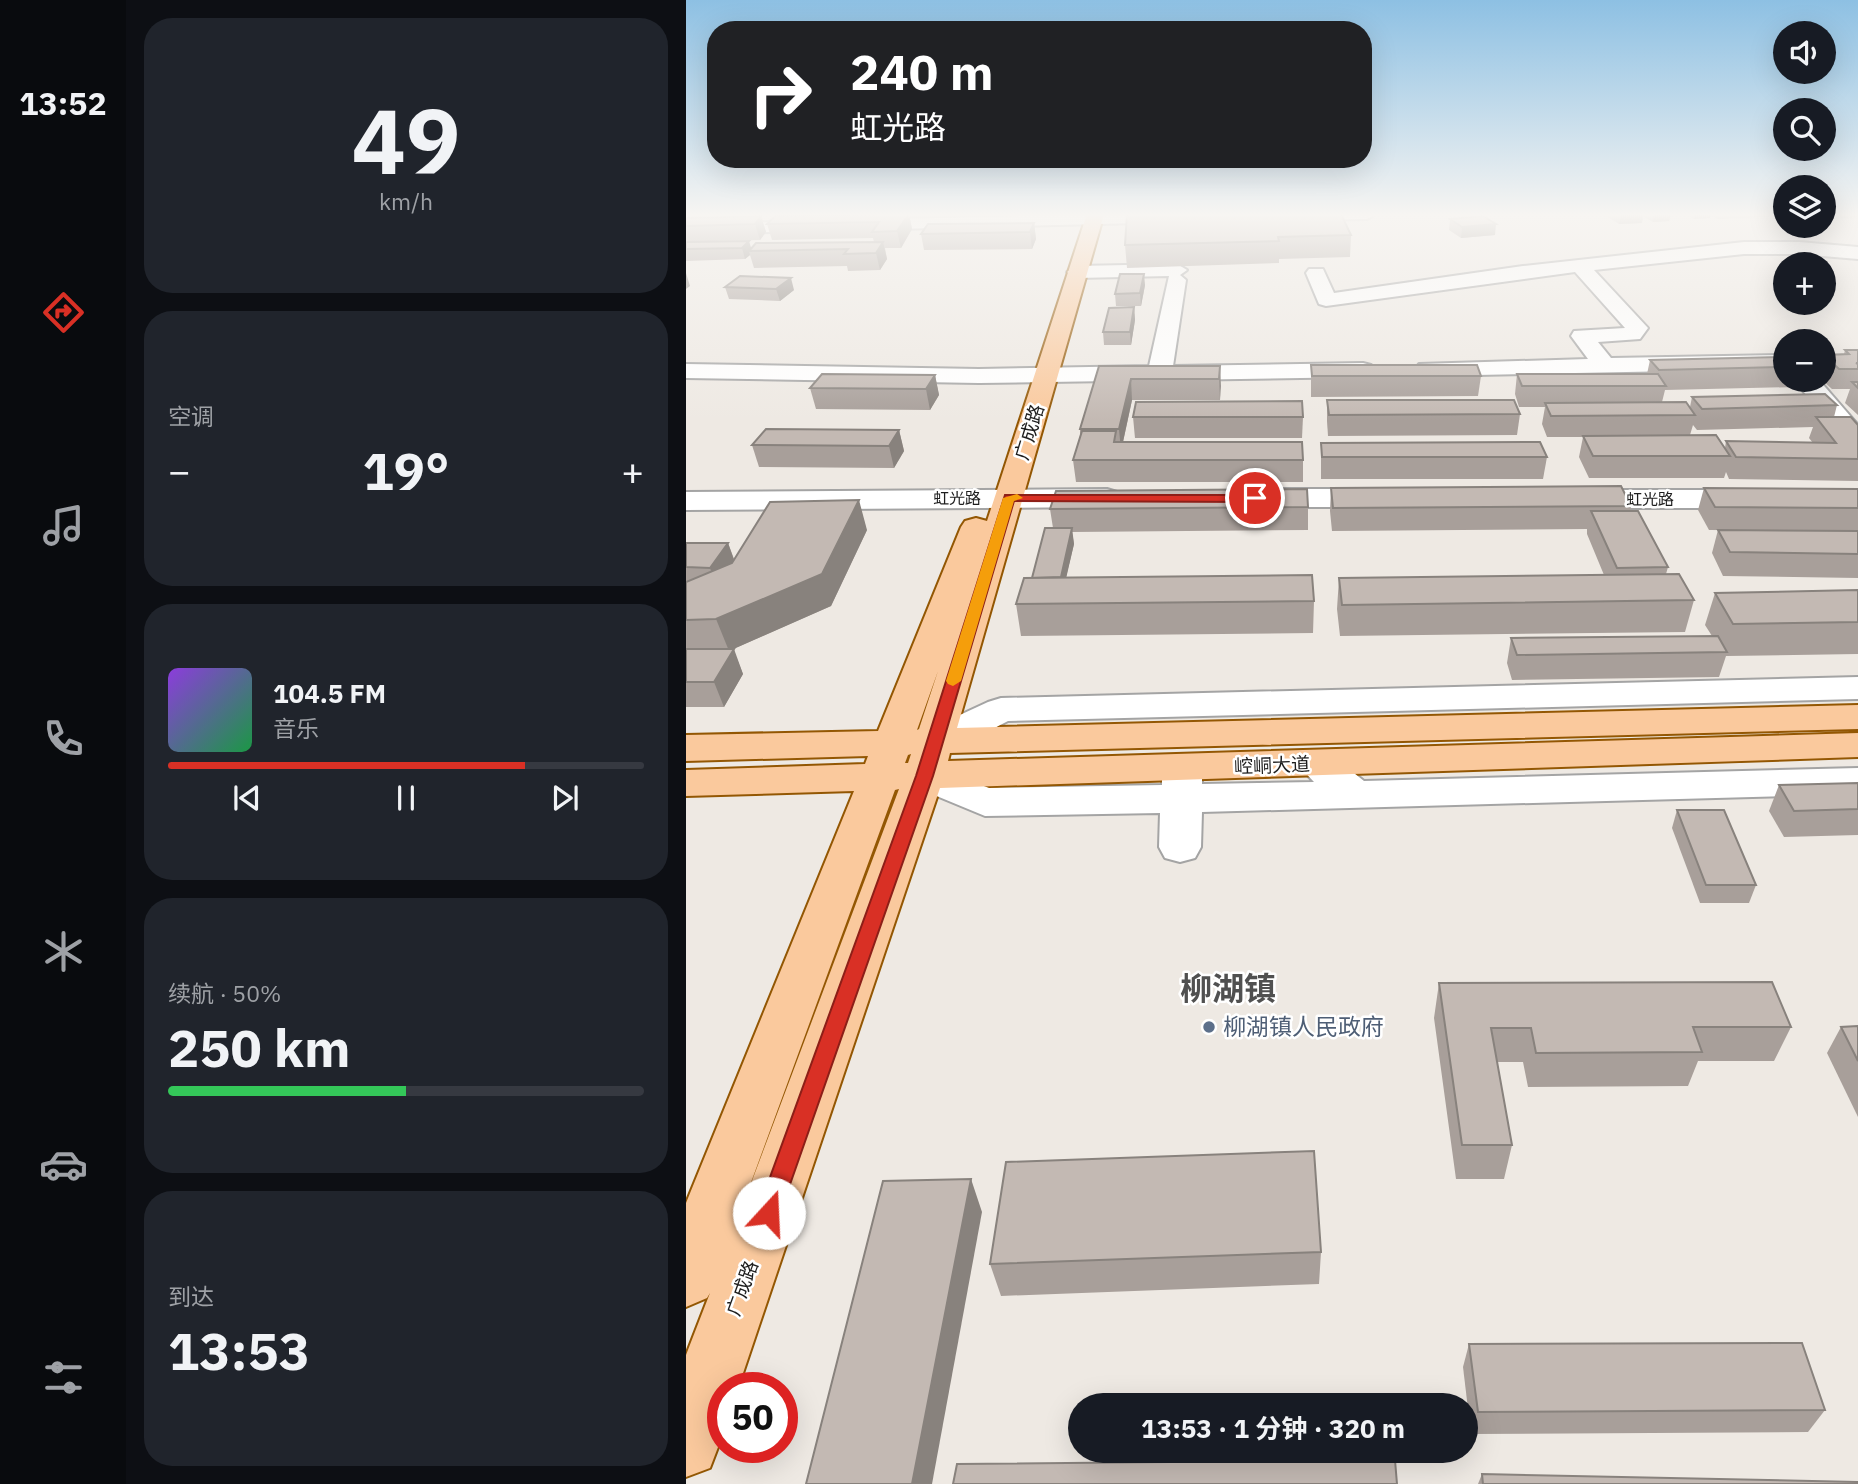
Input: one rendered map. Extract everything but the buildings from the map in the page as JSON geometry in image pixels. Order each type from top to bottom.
[{"type":"main road","name":"广成路","points":[[686,1444],[930,759],[998,498],[1066,283]]},
{"type":"main road","name":"广成路","points":[[1036,375],[1073,283]]},
{"type":"main road","name":"广成路","points":[[686,1276],[885,760],[998,498]]},
{"type":"main road","name":"崆峒大道","points":[[686,748],[885,760],[930,759],[1858,717]]},
{"type":"main road","name":"崆峒大道","points":[[1182,783],[1315,763],[1858,745]]},
{"type":"main road","name":"崆峒大道","points":[[686,783],[885,760]]},
{"type":"street","points":[[1160,373],[1176,283]]},
{"type":"street","points":[[1320,283],[1326,300],[1451,283]]},
{"type":"street","points":[[1596,283],[1637,328],[1632,334],[1583,336],[1605,366]]},
{"type":"street","points":[[1410,369],[1773,362]]},
{"type":"street","points":[[686,372],[1036,375],[1382,369]]},
{"type":"street","points":[[1815,392],[1858,441]]},
{"type":"street","name":"虹光路","points":[[686,500],[1134,498]]},
{"type":"street","points":[[1232,498],[1413,499]]},
{"type":"street","name":"虹光路","points":[[1552,499],[1858,499]]},
{"type":"street","points":[[1858,688],[1001,710],[930,759],[985,802],[1182,783],[1355,795],[1858,781]]},
{"type":"street","points":[[1315,763],[1355,795]]},
{"type":"street","points":[[1180,847],[1182,783]]},
{"type":"slow traffic","points":[[953,681],[1009,498],[1017,498]]},
{"type":"place","name":"柳湖镇人民政府","points":[[1209,1027]]},
{"type":"district","name":"柳湖镇","points":[[1228,989]]},
{"type":"route","points":[[769,1213],[925,776],[1009,498],[1255,498]]}]
